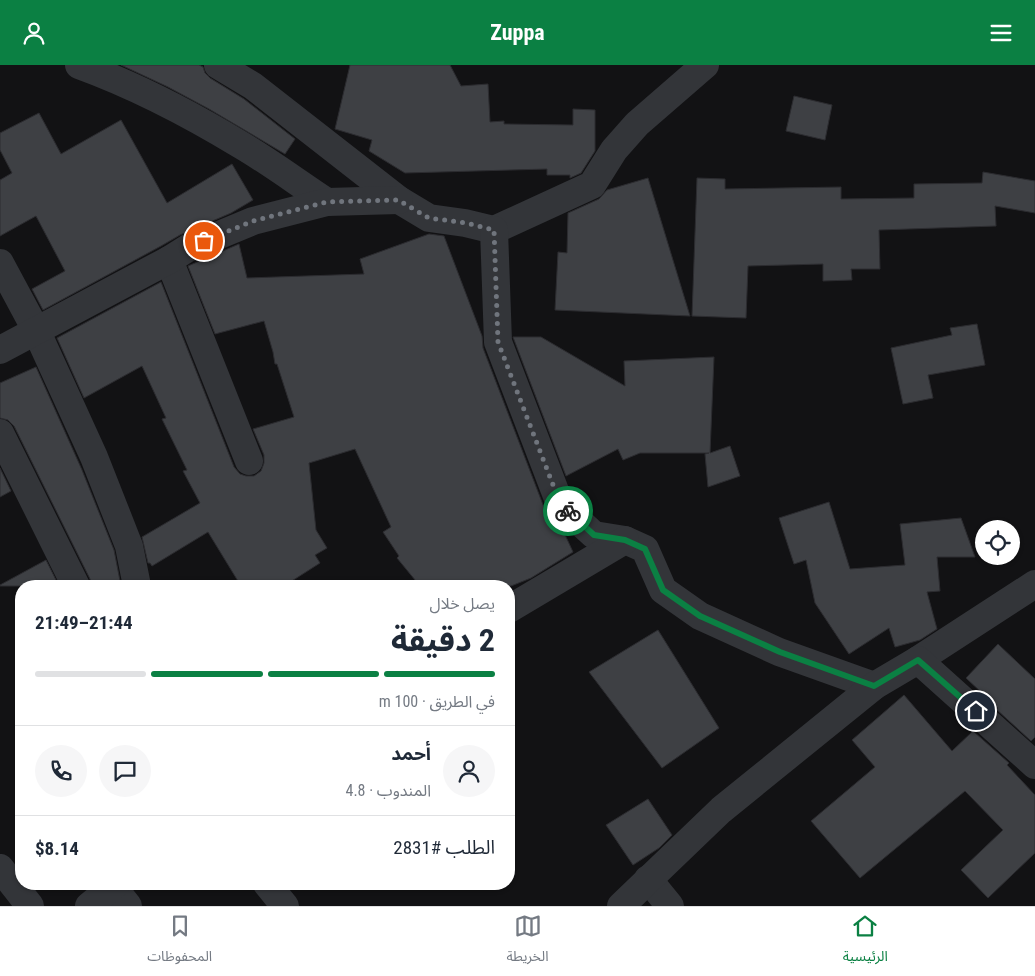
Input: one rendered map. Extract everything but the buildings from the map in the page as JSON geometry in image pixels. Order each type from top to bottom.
[{"type":"street","points":[[79,65],[100,73],[191,117],[241,145],[327,202]]},
{"type":"street","points":[[218,65],[254,86],[398,200],[429,218],[466,223],[494,230],[592,185],[614,150],[637,124],[705,65]]},
{"type":"street","points":[[0,351],[188,248],[253,221],[327,202],[398,200]]},
{"type":"street","points":[[494,230],[498,342],[560,503],[594,535],[625,540],[645,549],[663,590],[700,616],[780,652],[874,686]]},
{"type":"street","points":[[169,260],[249,461]]},
{"type":"street","points":[[0,263],[37,332],[94,457],[129,546],[136,580]]},
{"type":"street","points":[[0,433],[73,580]]},
{"type":"street","points":[[515,605],[625,540]]},
{"type":"street","points":[[621,906],[721,810],[874,686],[918,660],[1035,583]]},
{"type":"street","points":[[918,660],[1035,765]]},
{"type":"street","points":[[0,868],[15,887]]},
{"type":"street","points":[[648,879],[670,906]]},
{"type":"street","points":[[17,890],[30,906]]},
{"type":"street","points":[[272,890],[284,906]]},
{"type":"street","points":[[89,906],[119,892]]},
{"type":"way so far","points":[[204,241],[253,221],[327,202],[398,200],[429,218],[466,223],[494,230],[498,342],[560,503],[568,511]]},
{"type":"route","points":[[568,511],[594,535],[625,540],[645,549],[663,590],[700,616],[780,652],[874,686],[918,660],[976,711]]}]
